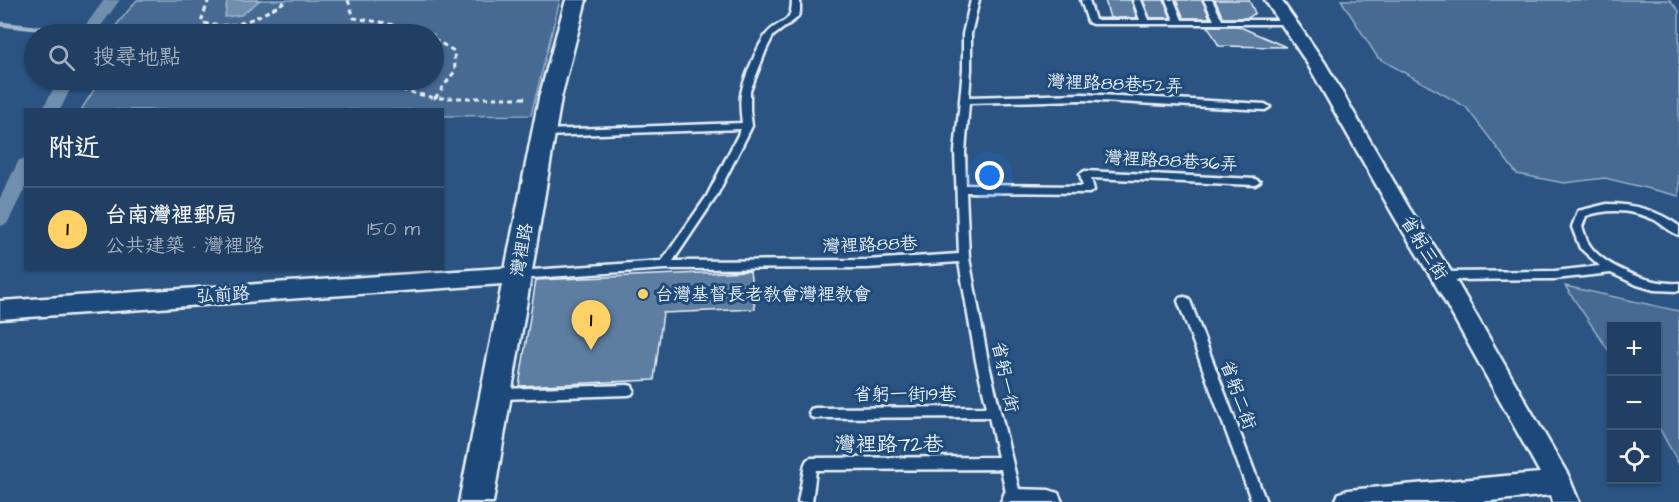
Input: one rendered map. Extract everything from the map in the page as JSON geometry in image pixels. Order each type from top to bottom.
[{"type":"street","name":"灣裡路","points":[[476,502],[550,98],[576,0]]},
{"type":"street","name":"省躬三街","points":[[1273,0],[1316,63],[1402,213],[1442,276],[1562,493]]},
{"type":"street","name":"弘前路","points":[[0,310],[518,275]]},
{"type":"street","points":[[1348,502],[1562,493]]},
{"type":"street","points":[[1014,501],[1048,502]]},
{"type":"lane","points":[[665,265],[711,197],[747,126],[746,91],[770,35],[793,18],[796,12],[796,0]]},
{"type":"lane","points":[[964,258],[960,152],[965,100],[967,34],[975,0]]},
{"type":"lane","points":[[1085,0],[1092,22],[1288,22]]},
{"type":"lane","points":[[1137,0],[1145,21]]},
{"type":"lane","points":[[1170,0],[1179,21]]},
{"type":"lane","points":[[1208,0],[1219,21]]},
{"type":"lane","name":"灣裡路88巷52弄","points":[[965,100],[1083,98],[1265,107]]},
{"type":"lane","points":[[544,133],[747,126]]},
{"type":"lane","name":"灣裡路88巷36弄","points":[[961,188],[1089,190],[1085,174],[1255,182]]},
{"type":"lane","points":[[1679,231],[1648,213],[1621,207],[1598,207],[1582,214],[1577,227],[1583,244],[1611,269],[1634,280],[1671,288],[1679,287]]},
{"type":"lane","name":"灣裡路88巷","points":[[518,275],[665,265],[867,264],[964,258]]},
{"type":"lane","name":"省躬一街","points":[[964,258],[982,361],[1014,501]]},
{"type":"lane","points":[[1442,276],[1555,275],[1611,269]]},
{"type":"lane","name":"省躬二街","points":[[1184,301],[1259,502]]},
{"type":"lane","points":[[496,394],[628,390]]},
{"type":"lane","name":"省躬一街19巷","points":[[815,412],[994,412]]},
{"type":"lane","name":"灣裡路72巷","points":[[805,502],[811,464],[1006,463]]},
{"type":"path","points":[[205,24],[201,22],[207,11],[206,0]]},
{"type":"path","points":[[239,24],[264,15],[288,0]]},
{"type":"path","points":[[348,0],[354,18],[389,24]]},
{"type":"path","points":[[444,45],[454,51],[456,71],[444,86]]},
{"type":"path","points":[[404,90],[435,98],[550,98]]},
{"type":"path","points":[[435,98],[441,90]]},
{"type":"shaded area","points":[[137,0],[560,0],[531,115],[444,116],[444,108],[82,108],[94,90],[444,90],[444,24],[117,24]]},
{"type":"shaded area","points":[[227,0],[260,0],[241,15],[225,17]]},
{"type":"shaded area","points":[[1341,0],[1670,0],[1679,11],[1679,196],[1605,178],[1564,183],[1517,174],[1466,107],[1378,58]]},
{"type":"shaded area","points":[[1565,286],[1679,311],[1679,464],[1661,431],[1661,322],[1607,322],[1607,348]]},
{"type":"building","points":[[1105,0],[1131,0],[1137,18],[1110,18]]},
{"type":"building","points":[[1143,0],[1164,0],[1171,18],[1150,18]]},
{"type":"building","points":[[1176,0],[1202,0],[1210,18],[1184,18]]},
{"type":"building","points":[[1215,0],[1249,0],[1255,13],[1248,18],[1223,18]]},
{"type":"building","points":[[1208,26],[1238,26],[1286,47],[1219,46]]},
{"type":"building","points":[[750,271],[755,309],[663,313],[654,380],[519,386],[536,280]]},
{"type":"waterway","points":[[94,24],[112,0]]},
{"type":"waterway","points":[[0,24],[24,27]]},
{"type":"waterway","points":[[52,108],[61,90]]},
{"type":"waterway","points":[[0,219],[24,169]]},
{"type":"place","name":"台灣基督長老教會灣裡教會","points":[[643,294]]},
{"type":"place","name":"台南灣裡郵局","points":[[591,350]]}]
